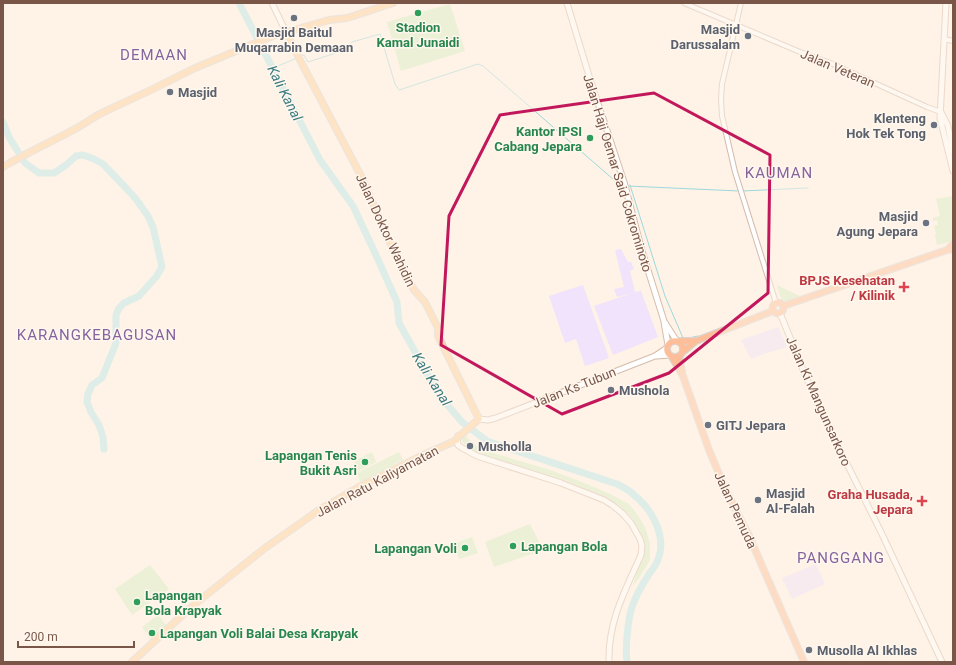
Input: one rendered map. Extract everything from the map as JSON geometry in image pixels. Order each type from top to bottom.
[{"type":"highway","points":[[783,306],[950,249],[953,244]]},
{"type":"highway","points":[[773,311],[773,306],[776,303],[780,303],[783,306]]},
{"type":"highway","points":[[696,341],[677,340],[670,342],[667,347],[671,356],[679,356],[696,341],[773,311],[776,314],[780,313],[783,310],[783,306]]},
{"type":"highway","points":[[677,340],[683,345],[684,351]]},
{"type":"highway","name":"Jalan Pemuda","points":[[671,356],[683,376],[709,450],[725,488],[749,536],[804,662]]},
{"type":"highway","points":[[679,356],[683,376]]},
{"type":"main road","points":[[272,3],[286,32]]},
{"type":"main road","points":[[3,168],[27,153],[75,129],[97,115],[200,66],[286,32],[329,20],[347,18],[393,3]]},
{"type":"main road","name":"Jalan Haji Oemar Said Cokrominoto","points":[[567,3],[624,182],[642,251],[664,321],[677,340]]},
{"type":"main road","points":[[946,3],[940,118],[953,171]]},
{"type":"main road","name":"Jalan Doktor Wahidin","points":[[286,32],[360,174],[393,249],[414,290],[425,302],[438,328],[438,336],[478,420]]},
{"type":"main road","points":[[941,112],[951,125],[953,152]]},
{"type":"main road","name":"Jalan Ki Mangunsarkoro","points":[[780,313],[827,424],[881,532],[942,662]]},
{"type":"main road","points":[[664,321],[667,347]]},
{"type":"main road","name":"Jalan Ks Tubun","points":[[478,420],[496,418],[655,356],[667,347]]},
{"type":"main road","points":[[655,356],[671,356]]},
{"type":"main road","points":[[478,420],[458,436],[458,445],[462,448],[477,456],[561,483],[604,500],[622,512],[631,523],[640,539],[642,550],[618,606],[612,628],[609,662]]},
{"type":"main road","name":"Jalan Ratu Kaliyamatan","points":[[132,662],[190,608],[265,548],[318,510],[407,463],[457,440]]},
{"type":"street","name":"Jalan Veteran","points":[[684,3],[793,49],[833,64],[941,112]]},
{"type":"street","points":[[741,3],[722,84],[720,100],[726,136],[735,172],[776,303]]},
{"type":"street","points":[[944,40],[953,41]]},
{"type":"street","points":[[942,127],[951,125]]},
{"type":"highlighted area","points":[[654,93],[770,155],[768,293],[669,373],[562,414],[441,345],[449,216],[500,115]]},
{"type":"shaded area","points":[[621,249],[628,262],[631,262],[634,269],[630,271],[635,292],[641,291],[658,337],[613,355],[594,306],[633,293],[617,297],[614,289],[624,287],[615,250]]},
{"type":"shaded area","points":[[583,285],[609,358],[585,366],[576,339],[565,343],[549,296]]},
{"type":"shaded area","points":[[778,327],[787,347],[751,359],[741,340]]},
{"type":"shaded area","points":[[816,564],[825,584],[792,599],[782,578]]},
{"type":"green space","points":[[450,4],[465,51],[401,71],[387,22]]},
{"type":"green space","points":[[953,196],[953,241],[937,245],[934,226],[938,225],[937,220],[933,221],[933,218],[940,216],[936,199]]},
{"type":"green space","points":[[777,285],[808,300],[793,306],[786,305]]},
{"type":"green space","points":[[464,435],[478,447],[577,480],[629,504],[645,527],[650,543],[650,560],[633,586],[637,571],[644,558],[644,544],[638,528],[631,517],[621,507],[607,498],[564,480],[473,452],[462,441],[461,439]]},
{"type":"green space","name":"Lapangan Tenis Bukit Asri","points":[[372,452],[376,462],[358,471],[354,461]]},
{"type":"green space","points":[[399,452],[403,460],[360,482],[357,473]]},
{"type":"green space","name":"Lapangan Bola","points":[[530,524],[543,550],[494,567],[485,542]]},
{"type":"green space","name":"Lapangan Voli","points":[[472,537],[478,553],[459,559],[453,544]]},
{"type":"green space","name":"Lapangan Bola Krapyak","points":[[150,565],[169,589],[132,615],[115,589]]},
{"type":"green space","name":"Lapangan Voli Balai Desa Krapyak","points":[[158,615],[167,626],[151,640],[142,627]]},
{"type":"waterway","name":"Kali Kanal","points":[[239,3],[320,160],[353,206],[397,302],[399,323],[439,395],[462,422],[487,441],[617,484],[630,491],[647,508],[657,526],[660,535],[660,554],[655,565],[639,590],[632,607],[627,634],[627,662]]},
{"type":"waterway","points":[[301,56],[304,55],[308,62],[342,51],[352,42],[380,34],[395,84],[399,90],[478,64],[483,66],[614,180],[618,186],[623,186]]},
{"type":"waterway","points":[[273,68],[297,58]]},
{"type":"waterway","points":[[3,122],[9,137],[25,163],[39,173],[54,173],[76,156],[83,155],[103,164],[136,199],[148,216],[153,227],[162,267],[156,277],[139,296],[124,303],[119,308],[116,315],[116,343],[102,378],[92,385],[88,394],[87,402],[99,425],[103,437],[104,449]]},
{"type":"waterway","points":[[630,185],[665,296],[683,338],[698,336]]},
{"type":"waterway","points":[[627,186],[739,191]]},
{"type":"waterway","points":[[742,191],[808,188]]},
{"type":"place","name":"Stadion Kamal Junaidi","points":[[418,13]]},
{"type":"place","name":"Masjid Baitul Muqarrabin Demaan","points":[[294,18]]},
{"type":"place","name":"Masjid Darussalam","points":[[748,36]]},
{"type":"place","name":"Masjid","points":[[170,92]]},
{"type":"place","name":"Klenteng Hok Tek Tong","points":[[934,125]]},
{"type":"place","name":"Kantor IPSI Cabang Jepara","points":[[590,138]]},
{"type":"place","name":"Masjid Agung Jepara","points":[[926,223]]},
{"type":"place","name":"BPJS Kesehatan / Kilinik","points":[[904,287]]},
{"type":"place","name":"Mushola","points":[[611,390]]},
{"type":"place","name":"GITJ Jepara","points":[[708,425]]},
{"type":"place","name":"Musholla","points":[[470,446]]},
{"type":"place","name":"Lapangan Tenis Bukit Asri","points":[[365,462]]},
{"type":"place","name":"Masjid Al-Falah","points":[[758,500]]},
{"type":"place","name":"Graha Husada, Jepara","points":[[922,501]]},
{"type":"place","name":"Lapangan Bola","points":[[513,546]]},
{"type":"place","name":"Lapangan Voli","points":[[465,548]]},
{"type":"place","name":"Lapangan Bola Krapyak","points":[[137,602]]},
{"type":"place","name":"Lapangan Voli Balai Desa Krapyak","points":[[152,633]]},
{"type":"place","name":"Musolla Al Ikhlas","points":[[809,650]]},
{"type":"district","name":"DEMAAN","points":[[154,55]]},
{"type":"district","name":"KAUMAN","points":[[779,173]]},
{"type":"district","name":"KARANGKEBAGUSAN","points":[[97,335]]},
{"type":"district","name":"PANGGANG","points":[[841,558]]}]
